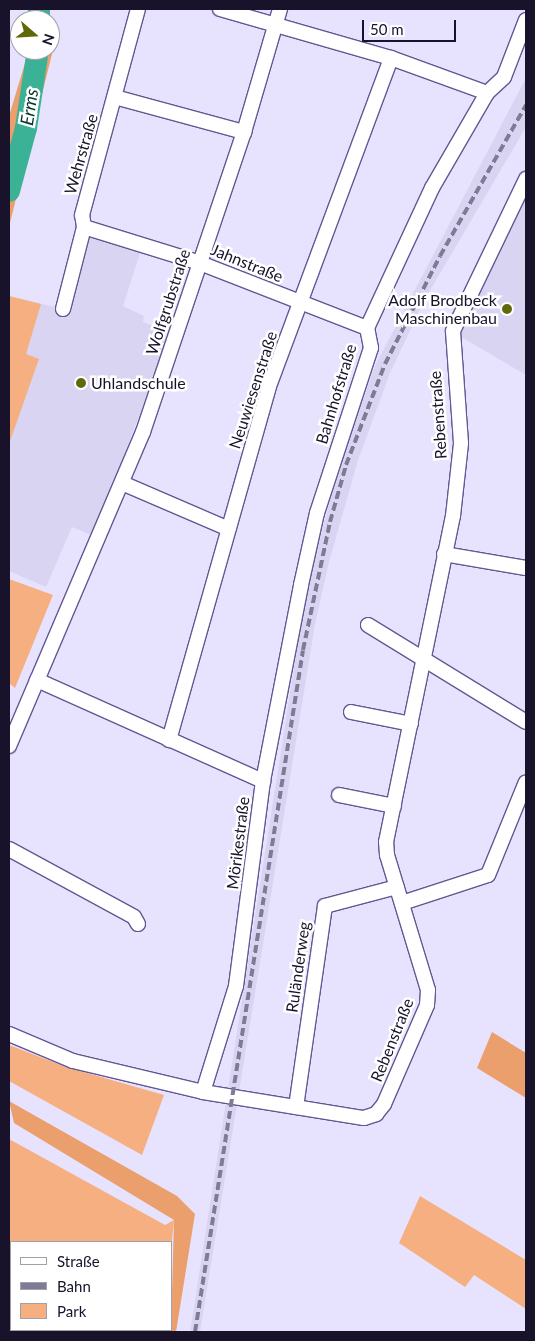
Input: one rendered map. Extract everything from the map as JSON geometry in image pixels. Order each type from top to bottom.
[{"type":"street","name":"Wehrstraße","points":[[63,309],[84,227],[82,214],[138,9]]},
{"type":"street","points":[[220,9],[390,58],[487,93]]},
{"type":"street","name":"Wolfgrubstraße","points":[[10,740],[122,483],[244,132],[280,9]]},
{"type":"street","name":"Bahnhofstraße","points":[[263,781],[317,513],[371,348],[367,328],[432,188],[487,93],[504,77],[526,20]]},
{"type":"street","name":"Neuwiesenstraße","points":[[169,740],[268,389],[390,58]]},
{"type":"street","points":[[115,97],[244,132]]},
{"type":"street","name":"Rebenstraße","points":[[9,1034],[73,1061],[204,1092],[364,1118],[376,1114],[384,1104],[427,1005],[428,990],[387,855],[394,806],[424,661],[460,457],[453,331],[526,180]]},
{"type":"street","name":"Jahnstraße","points":[[84,227],[200,263],[367,328]]},
{"type":"street","points":[[122,483],[229,529]]},
{"type":"street","points":[[444,554],[526,568]]},
{"type":"street","points":[[368,625],[526,722]]},
{"type":"street","name":"Mörikestraße","points":[[37,680],[263,781],[236,986],[204,1092]]},
{"type":"street","points":[[351,712],[411,724]]},
{"type":"street","points":[[402,903],[488,875],[526,782]]},
{"type":"street","points":[[339,795],[394,806]]},
{"type":"street","points":[[9,849],[122,910],[138,924]]},
{"type":"street","name":"Ruländerweg","points":[[296,1107],[325,906],[397,887]]},
{"type":"shaded area","points":[[26,60],[51,60],[9,227],[9,116]]},
{"type":"shaded area","points":[[526,78],[526,127],[425,299],[390,373],[358,460],[329,562],[315,624],[200,1332],[190,1332],[301,623],[315,557],[339,468],[375,366]]},
{"type":"shaded area","points":[[526,169],[526,375],[463,338],[451,323]]},
{"type":"shaded area","name":"Uhlandschule","points":[[86,235],[140,253],[123,306],[144,316],[143,322],[171,333],[93,536],[72,527],[46,587],[9,571],[9,296],[63,309]]},
{"type":"shaded area","points":[[492,1032],[526,1053],[526,1098],[477,1068]]},
{"type":"shaded area","points":[[9,1101],[177,1196],[195,1214],[176,1332],[151,1332],[172,1331],[174,1220],[14,1123]]},
{"type":"green space","points":[[9,296],[41,304],[26,354],[39,359],[9,444]]},
{"type":"green space","points":[[9,579],[53,595],[15,688],[9,683]]},
{"type":"green space","points":[[9,1045],[66,1067],[164,1095],[142,1155],[9,1081]]},
{"type":"green space","points":[[9,1139],[165,1225],[174,1220],[172,1241],[10,1241],[9,1301]]},
{"type":"green space","points":[[420,1196],[526,1260],[526,1309],[474,1275],[465,1287],[399,1243]]},
{"type":"green space","points":[[104,1331],[152,1331],[151,1332]]},
{"type":"waterway","name":"Erms","points":[[9,191],[26,128],[36,60]]},
{"type":"railway","points":[[195,1332],[303,650],[330,522],[346,465],[385,364],[440,256],[526,105]]},
{"type":"place","name":"Adolf Brodbeck Maschinenbau","points":[[507,309]]},
{"type":"place","name":"Uhlandschule","points":[[81,383]]}]
